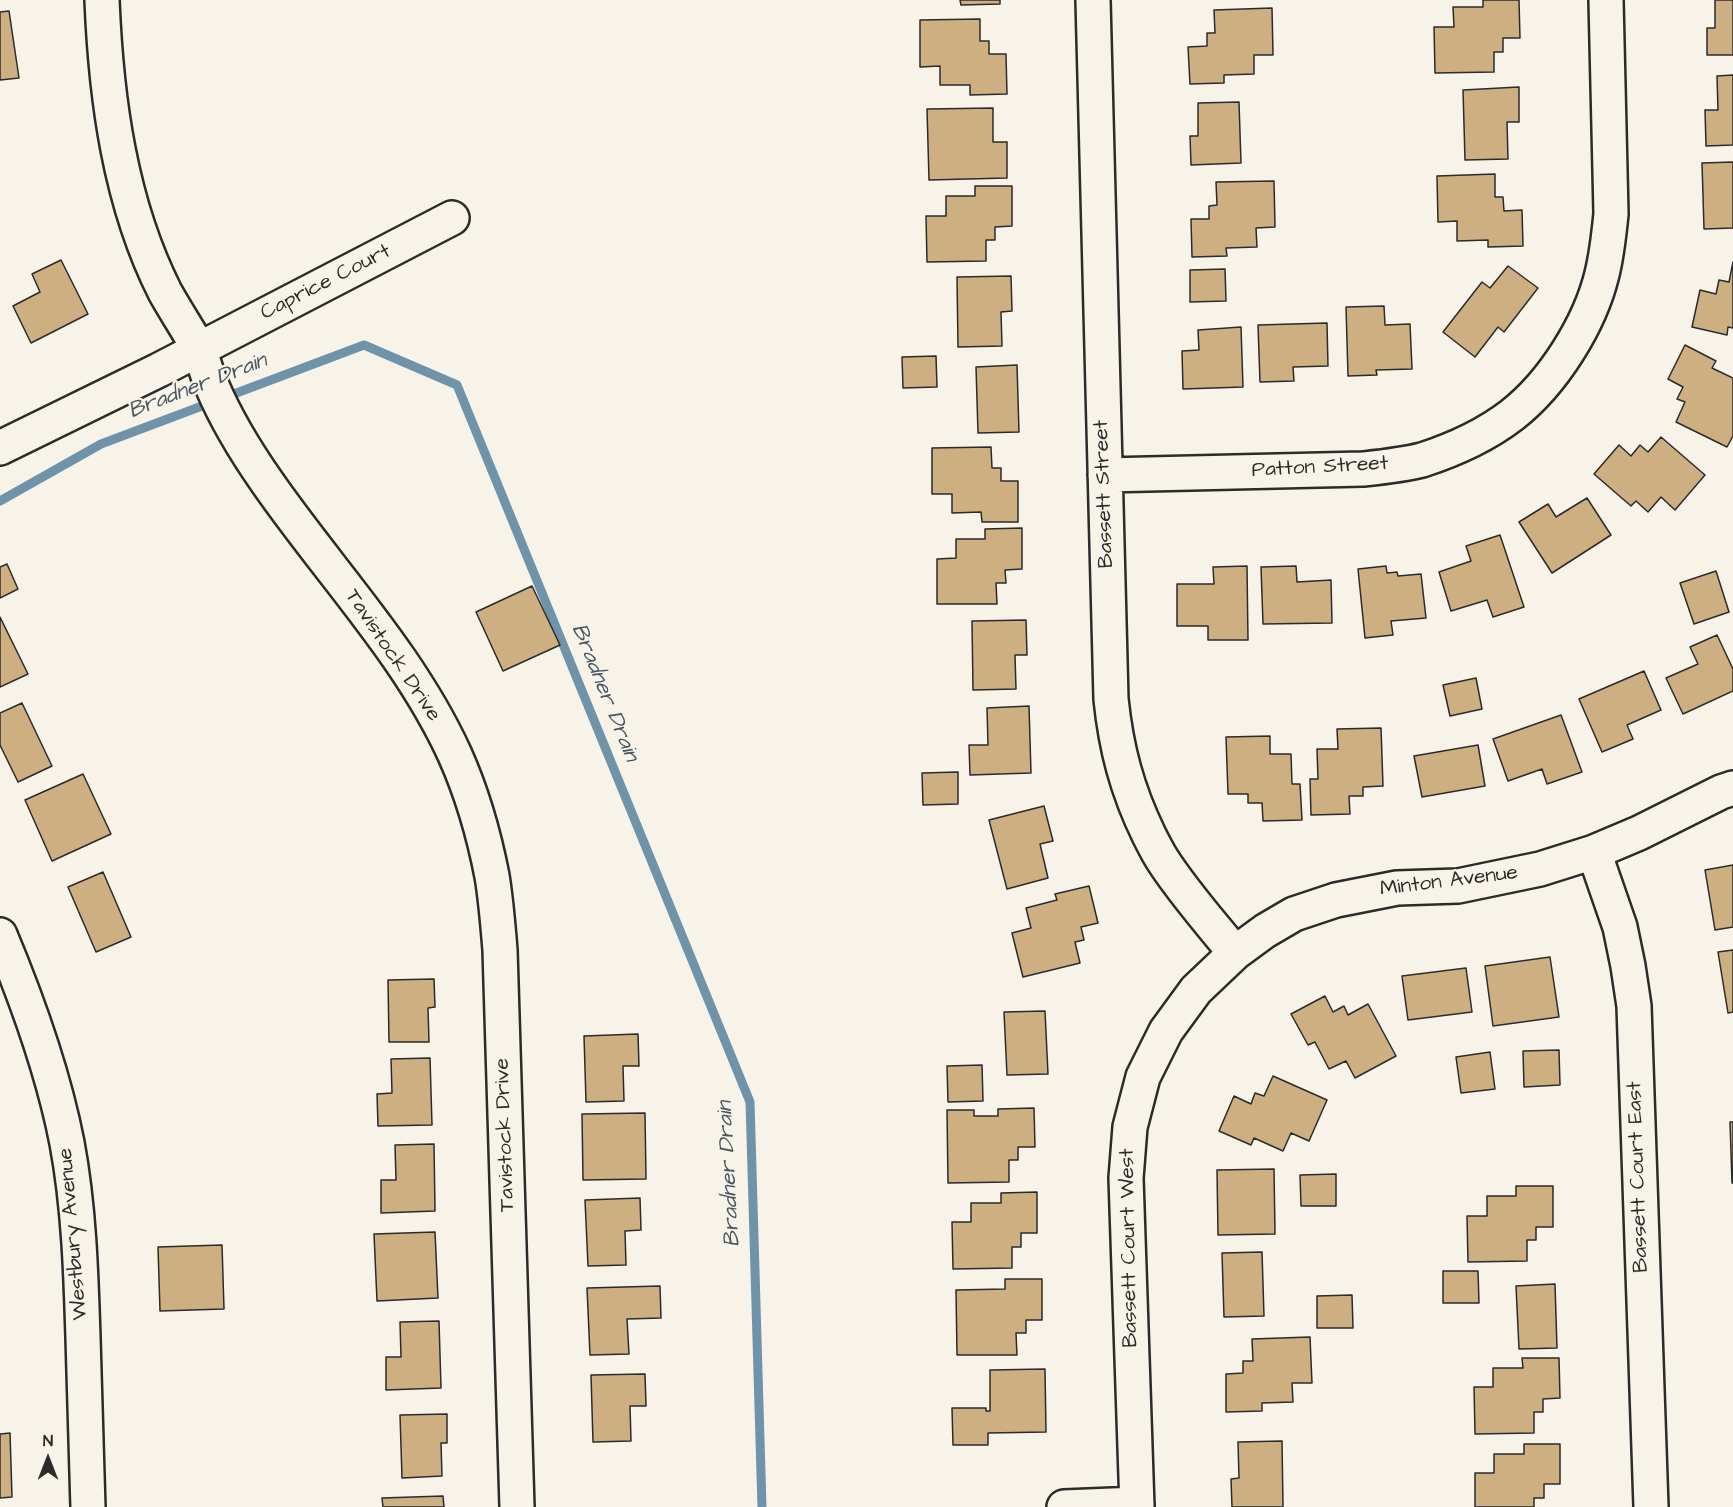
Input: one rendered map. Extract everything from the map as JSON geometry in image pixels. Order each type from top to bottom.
[{"type":"street","name":"Tavistock Drive","points":[[102,0],[109,98],[127,189],[144,240],[165,291],[199,349],[212,386],[234,429],[266,481],[382,635],[423,694],[455,756],[480,823],[492,878],[500,950],[517,1507]]},
{"type":"street","name":"Bassett Street","points":[[1093,0],[1111,699],[1115,733],[1122,767],[1137,811],[1160,857],[1186,894],[1235,953]]},
{"type":"street","name":"Patton Street","points":[[1105,475],[1363,469],[1422,460],[1468,442],[1512,414],[1548,380],[1576,338],[1593,302],[1608,244],[1611,214],[1606,0]]},
{"type":"street","name":"Caprice Court","points":[[0,448],[159,370],[453,218]]},
{"type":"street","name":"Minton Avenue","points":[[1235,953],[1264,931],[1294,914],[1336,900],[1397,888],[1458,886],[1540,869],[1594,852],[1733,788]]},
{"type":"street","name":"Bassett Court East","points":[[1594,852],[1620,927],[1634,1006],[1651,1507]]},
{"type":"street","name":"Westbury Avenue","points":[[0,935],[24,992],[48,1067],[67,1144],[78,1229],[88,1507]]},
{"type":"street","name":"Bassett Court West","points":[[1064,1507],[1137,1506],[1125,1178],[1130,1127],[1143,1077],[1166,1031],[1196,990],[1235,953]]},
{"type":"building","points":[[960,0],[1000,0],[1000,4],[961,5]]},
{"type":"building","points":[[1483,0],[1519,0],[1520,38],[1503,38],[1503,52],[1494,52],[1494,72],[1435,73],[1434,27],[1454,27],[1453,7],[1483,7]]},
{"type":"building","points":[[1715,0],[1733,0],[1733,55],[1707,55],[1707,28],[1715,28]]},
{"type":"building","points":[[1272,8],[1273,55],[1254,55],[1254,74],[1224,75],[1224,83],[1190,84],[1188,47],[1207,46],[1207,33],[1215,33],[1214,10]]},
{"type":"building","points":[[9,11],[19,78],[0,80],[0,12]]},
{"type":"building","points":[[980,19],[980,41],[989,41],[989,54],[1006,54],[1007,94],[970,95],[970,85],[940,85],[940,66],[920,67],[920,20]]},
{"type":"building","points":[[1733,75],[1733,145],[1706,146],[1705,110],[1718,110],[1717,76]]},
{"type":"building","points":[[1519,87],[1519,122],[1507,122],[1508,159],[1465,160],[1463,90]]},
{"type":"building","points":[[1239,102],[1241,163],[1191,165],[1190,136],[1198,136],[1198,103]]},
{"type":"building","points":[[993,108],[993,142],[1007,142],[1007,178],[929,180],[927,109]]},
{"type":"building","points":[[1733,162],[1733,228],[1704,229],[1702,163]]},
{"type":"building","points":[[1495,174],[1495,197],[1503,197],[1504,211],[1522,210],[1523,246],[1488,247],[1488,240],[1457,241],[1457,221],[1438,222],[1437,176]]},
{"type":"building","points":[[1274,181],[1275,227],[1256,228],[1257,247],[1226,248],[1227,256],[1192,257],[1191,219],[1209,219],[1209,206],[1217,205],[1216,182]]},
{"type":"building","points":[[975,186],[1012,186],[1012,226],[995,227],[995,240],[986,240],[986,261],[927,262],[926,216],[946,216],[946,196],[975,196]]},
{"type":"building","points":[[61,260],[88,314],[31,343],[13,306],[40,292],[32,274]]},
{"type":"building","points":[[1733,262],[1733,328],[1728,327],[1727,335],[1692,327],[1700,290],[1716,294],[1719,280],[1729,282]]},
{"type":"building","points":[[1508,266],[1538,288],[1504,332],[1498,327],[1475,357],[1443,332],[1482,282],[1490,288]]},
{"type":"building","points":[[1225,269],[1226,301],[1190,302],[1190,270]]},
{"type":"building","points":[[1011,276],[1012,311],[1001,312],[1002,346],[958,347],[957,277]]},
{"type":"building","points":[[1384,306],[1385,325],[1410,324],[1412,369],[1376,370],[1377,375],[1348,376],[1346,307]]},
{"type":"building","points":[[1327,323],[1328,366],[1293,367],[1294,381],[1260,382],[1258,325]]},
{"type":"building","points":[[1241,327],[1243,387],[1183,389],[1182,351],[1199,350],[1198,330]]},
{"type":"building","points":[[1685,345],[1716,361],[1712,368],[1733,378],[1733,436],[1727,447],[1676,422],[1685,402],[1677,399],[1683,387],[1668,379]]},
{"type":"building","points":[[936,356],[937,387],[903,388],[902,357]]},
{"type":"building","points":[[1017,365],[1019,432],[978,433],[976,367]]},
{"type":"building","points":[[1661,437],[1705,475],[1675,510],[1661,497],[1648,512],[1636,501],[1631,506],[1594,474],[1619,445],[1631,456],[1640,445],[1648,452]]},
{"type":"building","points":[[991,447],[992,468],[1001,468],[1001,481],[1018,481],[1018,522],[982,522],[981,512],[952,513],[952,494],[932,494],[932,448]]},
{"type":"building","points":[[1587,498],[1611,535],[1552,573],[1519,522],[1548,504],[1556,517]]},
{"type":"building","points":[[1022,528],[1022,569],[1005,570],[1006,583],[996,583],[997,604],[937,604],[937,559],[956,558],[956,539],[985,539],[985,529]]},
{"type":"building","points":[[1500,535],[1524,607],[1493,617],[1487,600],[1451,611],[1439,572],[1471,561],[1466,546]]},
{"type":"building","points":[[7,564],[18,589],[0,598],[0,567]]},
{"type":"building","points":[[1247,566],[1248,640],[1208,640],[1208,626],[1177,626],[1177,584],[1214,584],[1213,567]]},
{"type":"building","points":[[1296,566],[1297,582],[1331,580],[1332,623],[1263,624],[1261,567]]},
{"type":"building","points":[[1386,566],[1387,573],[1397,572],[1398,576],[1421,574],[1426,618],[1391,621],[1393,635],[1365,638],[1358,569]]},
{"type":"building","points":[[1716,571],[1729,612],[1694,624],[1680,583]]},
{"type":"building","points":[[532,586],[560,645],[503,671],[476,612]]},
{"type":"building","points":[[0,617],[28,674],[0,687]]},
{"type":"building","points":[[1026,620],[1027,655],[1015,655],[1016,689],[973,690],[972,621]]},
{"type":"building","points":[[1717,635],[1733,669],[1733,691],[1683,714],[1666,678],[1698,664],[1690,647]]},
{"type":"building","points":[[1644,671],[1661,710],[1627,725],[1633,739],[1602,752],[1579,699]]},
{"type":"building","points":[[1476,678],[1482,709],[1450,716],[1443,685]]},
{"type":"building","points":[[22,703],[52,766],[18,782],[0,745],[0,713]]},
{"type":"building","points":[[1029,706],[1031,773],[970,775],[969,745],[988,745],[987,708]]},
{"type":"building","points":[[1561,715],[1582,772],[1547,784],[1542,769],[1508,781],[1493,739]]},
{"type":"building","points":[[1381,728],[1383,786],[1363,787],[1363,796],[1349,796],[1350,814],[1311,815],[1310,779],[1318,779],[1317,749],[1338,749],[1337,729]]},
{"type":"building","points":[[1270,736],[1270,754],[1291,754],[1292,784],[1300,784],[1302,820],[1263,821],[1262,803],[1248,803],[1248,794],[1228,794],[1226,737]]},
{"type":"building","points":[[1478,745],[1485,786],[1422,797],[1414,756]]},
{"type":"building","points":[[958,772],[958,804],[923,805],[922,773]]},
{"type":"building","points":[[83,774],[111,834],[52,861],[25,800]]},
{"type":"building","points":[[1044,806],[1053,841],[1040,844],[1048,878],[1007,889],[989,820]]},
{"type":"building","points":[[1733,865],[1733,927],[1715,930],[1705,870]]},
{"type":"building","points":[[103,872],[131,937],[96,952],[68,887]]},
{"type":"building","points":[[1089,886],[1098,923],[1081,927],[1084,940],[1075,942],[1080,963],[1023,977],[1012,933],[1031,928],[1026,908],[1057,900],[1055,894]]},
{"type":"building","points":[[1733,950],[1733,1012],[1728,1013],[1718,952]]},
{"type":"building","points":[[1550,957],[1559,1017],[1493,1026],[1485,966]]},
{"type":"building","points":[[1466,968],[1472,1012],[1408,1020],[1402,976]]},
{"type":"building","points":[[434,979],[435,1007],[428,1008],[429,1042],[389,1042],[388,980]]},
{"type":"building","points":[[1325,996],[1333,1012],[1344,1006],[1348,1015],[1368,1004],[1396,1056],[1355,1078],[1346,1061],[1329,1069],[1315,1042],[1308,1045],[1291,1014]]},
{"type":"building","points":[[1045,1011],[1048,1074],[1007,1075],[1004,1012]]},
{"type":"building","points":[[638,1034],[639,1066],[623,1066],[624,1101],[586,1102],[584,1036]]},
{"type":"building","points":[[1559,1050],[1560,1085],[1524,1087],[1523,1051]]},
{"type":"building","points":[[1490,1052],[1495,1089],[1461,1093],[1456,1057]]},
{"type":"building","points":[[430,1058],[432,1125],[378,1126],[377,1094],[392,1093],[391,1059]]},
{"type":"building","points":[[982,1065],[983,1101],[948,1102],[947,1066]]},
{"type":"building","points":[[1273,1076],[1327,1100],[1309,1141],[1291,1133],[1283,1151],[1254,1138],[1251,1145],[1219,1131],[1234,1096],[1251,1104],[1255,1093],[1264,1096]]},
{"type":"building","points":[[1034,1108],[1035,1147],[1018,1147],[1018,1160],[1009,1160],[1009,1182],[948,1183],[947,1110],[974,1110],[974,1116],[998,1116],[998,1109]]},
{"type":"building","points":[[645,1113],[646,1179],[583,1180],[582,1114]]},
{"type":"building","points":[[1730,1122],[1733,1122],[1733,1183],[1732,1183]]},
{"type":"building","points":[[434,1144],[435,1211],[381,1213],[381,1180],[396,1180],[395,1145]]},
{"type":"building","points":[[1274,1169],[1275,1234],[1218,1235],[1217,1170]]},
{"type":"building","points":[[1336,1174],[1336,1206],[1301,1206],[1300,1175]]},
{"type":"building","points":[[1516,1186],[1553,1186],[1553,1227],[1536,1227],[1536,1240],[1527,1240],[1527,1261],[1468,1262],[1467,1216],[1487,1216],[1487,1196],[1516,1196]]},
{"type":"building","points":[[1037,1192],[1037,1233],[1021,1233],[1021,1247],[1012,1247],[1012,1268],[953,1269],[952,1222],[971,1222],[971,1203],[1001,1203],[1001,1193]]},
{"type":"building","points":[[640,1198],[641,1230],[625,1231],[626,1265],[588,1266],[585,1200]]},
{"type":"building","points":[[435,1232],[438,1298],[377,1301],[374,1234]]},
{"type":"building","points":[[222,1245],[224,1309],[160,1311],[158,1247]]},
{"type":"building","points":[[1262,1252],[1264,1316],[1224,1317],[1222,1253]]},
{"type":"building","points":[[1443,1271],[1478,1271],[1479,1303],[1443,1303]]},
{"type":"building","points":[[1005,1279],[1042,1279],[1042,1320],[1026,1320],[1026,1333],[1016,1333],[1017,1355],[957,1355],[956,1290],[1005,1289]]},
{"type":"building","points":[[1555,1284],[1557,1348],[1519,1349],[1516,1286]]},
{"type":"building","points":[[660,1286],[661,1318],[627,1319],[629,1354],[590,1355],[587,1288]]},
{"type":"building","points":[[1352,1295],[1353,1328],[1317,1328],[1317,1296]]},
{"type":"building","points":[[439,1321],[441,1388],[386,1390],[386,1357],[401,1357],[400,1322]]},
{"type":"building","points":[[1310,1337],[1312,1383],[1292,1383],[1293,1402],[1262,1403],[1262,1411],[1226,1412],[1226,1374],[1243,1373],[1243,1361],[1253,1361],[1252,1339]]},
{"type":"building","points":[[1522,1358],[1559,1358],[1560,1398],[1543,1399],[1543,1412],[1534,1412],[1534,1433],[1475,1434],[1474,1387],[1493,1387],[1493,1368],[1523,1368]]},
{"type":"building","points":[[1045,1369],[1046,1432],[988,1433],[988,1445],[953,1445],[952,1408],[986,1408],[986,1411],[990,1411],[990,1370]]},
{"type":"building","points":[[645,1374],[646,1406],[630,1406],[631,1441],[593,1442],[591,1375]]},
{"type":"building","points":[[447,1414],[447,1443],[441,1443],[442,1476],[402,1478],[400,1415]]},
{"type":"building","points":[[10,1433],[12,1497],[0,1498],[0,1434]]},
{"type":"building","points":[[1282,1441],[1283,1507],[1232,1507],[1231,1479],[1239,1478],[1238,1442]]},
{"type":"building","points":[[1524,1444],[1560,1444],[1560,1484],[1544,1484],[1544,1498],[1534,1498],[1534,1507],[1475,1507],[1475,1473],[1494,1473],[1494,1454],[1524,1454]]},
{"type":"building","points":[[443,1496],[444,1507],[383,1507],[382,1498]]},
{"type":"waterway","name":"Bradner Drain","points":[[0,501],[101,444],[364,345],[457,385],[750,1102],[762,1507]]}]
